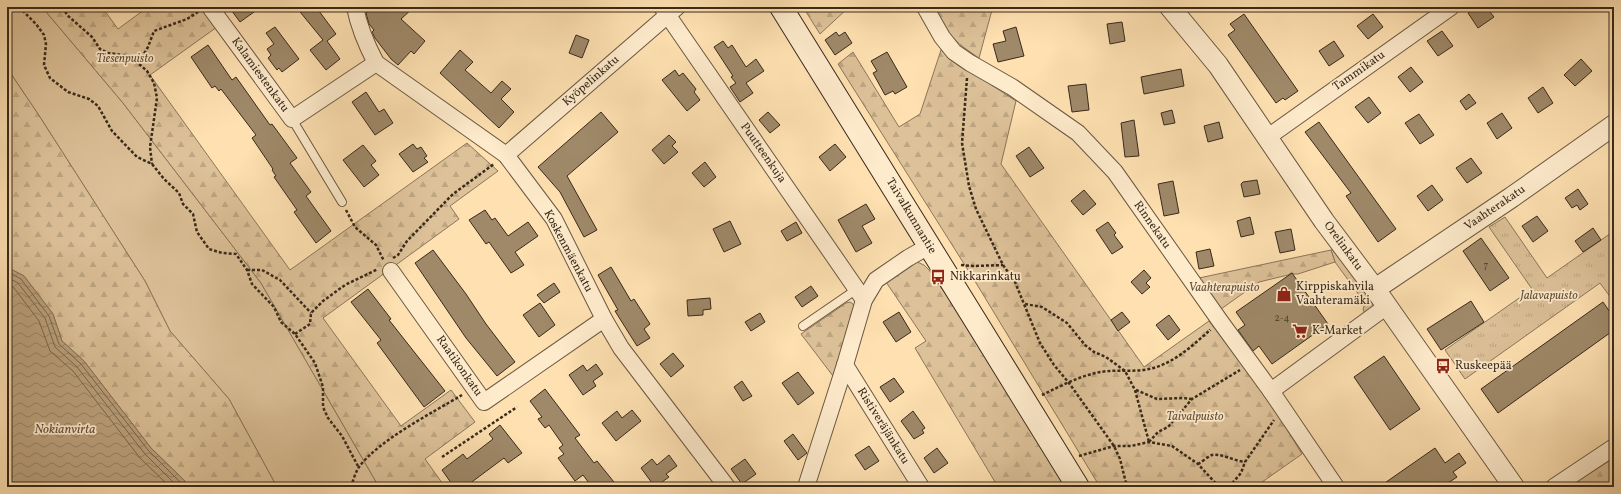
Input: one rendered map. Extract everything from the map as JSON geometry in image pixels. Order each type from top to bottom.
[{"type":"main road","name":"Taivalkunnantie","points":[[781,7],[888,177],[1078,487]]},
{"type":"street","name":"Koskenmäenkatu","points":[[355,7],[366,46],[376,63],[506,155],[554,219],[604,319],[621,348],[727,487]]},
{"type":"street","name":"Rinnekatu","points":[[925,7],[942,37],[954,52],[970,64],[1012,87],[1078,133],[1115,172],[1220,322],[1252,363],[1336,487]]},
{"type":"street","name":"Orelinkatu","points":[[1170,7],[1218,65],[1268,136],[1324,221],[1375,289],[1514,487]]},
{"type":"street","name":"Tammikatu","points":[[1268,136],[1451,7]]},
{"type":"street","name":"Kalamiestenkatu","points":[[205,9],[292,119],[376,63]]},
{"type":"street","name":"Kyöpelinkatu","points":[[506,155],[669,10]]},
{"type":"street","name":"Puutteenkuja","points":[[669,10],[860,294]]},
{"type":"street","name":"Vaahterakatu","points":[[1375,289],[1512,197],[1614,125]]},
{"type":"street","points":[[806,487],[845,365],[860,294],[876,280],[908,258],[929,246]]},
{"type":"street","name":"Raatikonkatu","points":[[388,267],[484,402],[604,319]]},
{"type":"street","points":[[1271,391],[1387,306]]},
{"type":"street","name":"Ristiveräjänkatu","points":[[845,365],[921,487]]},
{"type":"street","points":[[1554,487],[1614,446]]},
{"type":"lane","points":[[292,119],[342,202]]},
{"type":"lane","points":[[803,326],[860,294]]},
{"type":"path","points":[[18,7],[36,24],[44,35],[46,44],[44,65],[50,78],[68,92],[89,98],[98,106],[112,131],[137,157],[152,164],[164,179],[179,193],[183,204],[193,214],[197,232],[209,249],[222,253],[236,254],[247,270],[252,284],[274,307],[281,322],[295,334],[315,363],[323,387],[324,407],[328,418],[342,436],[359,468]]},
{"type":"path","points":[[63,7],[67,15],[92,38],[100,49],[108,53],[130,56],[139,62],[147,71],[154,83],[157,98],[150,148],[152,164]]},
{"type":"path","points":[[139,62],[148,47],[154,31],[205,9]]},
{"type":"path","points":[[970,64],[965,86],[962,143],[969,186],[976,209],[1003,265],[1015,282],[1040,343],[1114,446],[1122,465],[1126,487]]},
{"type":"path","points":[[295,334],[310,324],[312,313],[323,301],[345,285],[372,272],[388,267],[407,241],[453,194],[506,155]]},
{"type":"path","points":[[342,202],[355,227],[376,245],[388,267]]},
{"type":"path","points":[[960,265],[1003,265]]},
{"type":"path","points":[[247,270],[262,270],[280,280],[312,313]]},
{"type":"path","points":[[1024,304],[1042,307],[1067,323],[1085,345],[1094,352],[1106,356],[1125,371],[1135,390],[1149,442]]},
{"type":"path","points":[[1042,396],[1082,376],[1098,372],[1143,370],[1168,363],[1195,344],[1220,322]]},
{"type":"path","points":[[1149,442],[1158,432],[1168,427],[1192,400],[1252,363]]},
{"type":"path","points":[[351,487],[359,468],[375,450],[474,387]]},
{"type":"path","points":[[1135,390],[1157,399],[1183,398],[1192,400]]},
{"type":"path","points":[[442,457],[517,407]]},
{"type":"path","points":[[1229,487],[1241,473],[1245,462],[1282,408]]},
{"type":"path","points":[[1079,456],[1114,446],[1131,446],[1149,442],[1172,446],[1198,464],[1219,487]]},
{"type":"path","points":[[1198,464],[1212,455],[1220,455],[1236,461],[1245,462]]},
{"type":"green space","points":[[7,7],[42,7],[123,103],[261,283],[379,487],[277,487],[229,399],[170,331],[145,281],[7,68]]},
{"type":"green space","name":"Tiesenpuisto","points":[[42,7],[102,7],[118,29],[148,7],[203,7],[217,27],[150,75],[290,270],[467,143],[498,171],[450,206],[459,219],[323,318],[401,426],[451,390],[475,422],[425,459],[445,487],[379,487],[261,283],[123,103]]},
{"type":"green space","points":[[803,7],[849,7],[820,34]]},
{"type":"green space","points":[[931,7],[969,7],[992,10],[979,58],[963,47],[951,36]]},
{"type":"green space","name":"Taivalpuisto","points":[[941,50],[953,60],[1016,101],[1001,164],[1144,367],[1209,321],[1266,395],[1302,454],[1255,487],[1100,487],[973,278],[838,64],[853,52],[899,127],[920,114]]},
{"type":"green space","points":[[7,68],[145,281],[170,331],[229,399],[277,487],[191,487],[151,448],[84,361],[62,341],[53,314],[24,276],[7,267]]},
{"type":"green space","name":"Jalavapuisto","points":[[1505,217],[1547,278],[1614,231],[1614,302],[1600,283],[1465,379],[1445,350],[1532,289],[1489,227]]},
{"type":"green space","points":[[1337,249],[1372,302],[1373,306],[1365,314],[1362,299],[1335,262],[1331,250]]},
{"type":"green space","name":"Vaahterapuisto","points":[[1331,250],[1335,262],[1298,274],[1291,273],[1259,282],[1221,309],[1199,278]]},
{"type":"green space","points":[[917,262],[924,265],[929,270],[982,346],[1068,487],[998,487],[915,348],[926,341],[886,282]]},
{"type":"green space","points":[[850,302],[853,304],[855,310],[833,376],[801,334],[846,303]]},
{"type":"green space","points":[[1614,458],[1614,487],[1568,487]]},
{"type":"water","name":"Nokianvirta","points":[[7,267],[24,276],[53,314],[62,341],[84,361],[151,448],[191,487],[7,487]]},
{"type":"building","points":[[229,7],[261,7],[240,22]]},
{"type":"building","points":[[296,7],[316,7],[336,34],[327,41],[340,59],[326,70],[310,50],[323,40]]},
{"type":"building","points":[[374,7],[414,7],[401,19],[425,41],[414,54],[411,51],[398,65],[391,59],[372,32],[374,30],[369,24],[366,13]]},
{"type":"building","points":[[1476,7],[1486,7],[1494,17],[1478,28],[1468,13]]},
{"type":"building","points":[[1244,14],[1298,91],[1285,100],[1283,98],[1276,103],[1228,35],[1235,30],[1230,24]]},
{"type":"building","points":[[1373,14],[1383,27],[1368,39],[1357,26]]},
{"type":"building","points":[[1122,22],[1125,41],[1110,44],[1107,24]]},
{"type":"building","points":[[275,27],[299,59],[282,72],[279,68],[277,70],[268,58],[271,55],[267,49],[274,44],[266,33]]},
{"type":"building","points":[[1016,27],[1024,56],[998,62],[993,44],[1006,41],[1003,31]]},
{"type":"building","points":[[1442,31],[1453,46],[1438,56],[1427,41]]},
{"type":"building","points":[[836,32],[839,36],[845,32],[852,43],[835,55],[825,40]]},
{"type":"building","points":[[576,35],[589,40],[582,58],[569,53]]},
{"type":"building","points":[[723,41],[728,48],[732,45],[746,67],[756,59],[764,71],[746,83],[753,93],[740,102],[730,87],[736,83],[731,77],[733,76],[714,47]]},
{"type":"building","points":[[1334,41],[1344,56],[1329,66],[1319,51]]},
{"type":"building","points":[[208,45],[232,80],[236,77],[270,125],[272,124],[297,158],[290,163],[311,192],[306,196],[331,231],[316,243],[294,212],[297,210],[274,177],[276,176],[272,170],[273,169],[252,138],[256,135],[221,89],[219,91],[215,86],[212,88],[191,57]]},
{"type":"building","points":[[460,50],[473,62],[465,70],[491,93],[502,81],[511,89],[501,99],[514,112],[499,128],[440,73]]},
{"type":"building","points":[[887,52],[907,87],[895,94],[893,91],[885,95],[873,73],[877,71],[871,61]]},
{"type":"building","points":[[1581,59],[1592,71],[1575,86],[1564,75]]},
{"type":"building","points":[[1411,67],[1423,82],[1410,92],[1398,77]]},
{"type":"building","points":[[1181,69],[1184,86],[1144,94],[1141,77]]},
{"type":"building","points":[[675,70],[679,76],[683,73],[696,89],[694,92],[700,100],[687,111],[662,80]]},
{"type":"building","points":[[1086,84],[1089,110],[1072,112],[1068,86]]},
{"type":"building","points":[[1543,87],[1553,103],[1538,113],[1528,98]]},
{"type":"building","points":[[366,92],[379,112],[384,109],[393,123],[375,135],[352,102]]},
{"type":"building","points":[[1469,94],[1476,103],[1466,110],[1460,101]]},
{"type":"building","points":[[1369,97],[1381,113],[1368,123],[1355,107]]},
{"type":"building","points":[[1172,110],[1175,123],[1164,125],[1161,113]]},
{"type":"building","points":[[601,112],[618,132],[567,176],[597,230],[584,237],[560,192],[538,167]]},
{"type":"building","points":[[768,112],[780,125],[770,133],[759,120]]},
{"type":"building","points":[[1502,113],[1512,128],[1497,139],[1487,123]]},
{"type":"building","points":[[1419,114],[1434,135],[1420,144],[1405,123]]},
{"type":"building","points":[[1134,120],[1139,156],[1125,157],[1121,123]]},
{"type":"building","points":[[1219,122],[1223,138],[1208,142],[1204,126]]},
{"type":"building","points":[[1319,122],[1396,229],[1378,242],[1346,196],[1351,193],[1305,132]]},
{"type":"building","points":[[669,135],[676,142],[672,146],[678,152],[664,164],[652,150]]},
{"type":"building","points":[[413,144],[417,149],[421,147],[427,156],[424,158],[428,162],[413,172],[399,154]]},
{"type":"building","points":[[835,144],[846,157],[830,171],[819,157]]},
{"type":"building","points":[[363,145],[376,161],[371,165],[379,175],[364,187],[343,160]]},
{"type":"building","points":[[1029,147],[1044,168],[1030,177],[1016,156]]},
{"type":"building","points":[[1471,158],[1482,173],[1467,183],[1456,168]]},
{"type":"building","points":[[705,162],[716,177],[704,187],[692,173]]},
{"type":"building","points":[[1257,180],[1260,194],[1244,197],[1241,184],[1243,182]]},
{"type":"building","points":[[1173,181],[1179,213],[1164,216],[1158,184]]},
{"type":"building","points":[[1432,185],[1443,200],[1428,211],[1417,196]]},
{"type":"building","points":[[1578,189],[1588,204],[1580,210],[1577,205],[1572,208],[1565,198]]},
{"type":"building","points":[[1084,190],[1096,204],[1083,215],[1071,201]]},
{"type":"building","points":[[866,204],[875,219],[862,226],[872,243],[856,252],[838,220]]},
{"type":"building","points":[[485,210],[492,220],[495,218],[508,236],[528,222],[538,236],[515,252],[524,265],[511,273],[489,242],[486,244],[469,220]]},
{"type":"building","points":[[1537,216],[1548,231],[1533,242],[1522,226]]},
{"type":"building","points":[[1250,217],[1254,234],[1241,237],[1237,221]]},
{"type":"building","points":[[730,221],[741,244],[724,252],[713,229]]},
{"type":"building","points":[[796,222],[802,233],[787,241],[781,231]]},
{"type":"building","points":[[1108,222],[1116,233],[1114,235],[1123,247],[1112,254],[1096,230]]},
{"type":"building","points":[[1593,228],[1601,240],[1583,252],[1575,241]]},
{"type":"building","points":[[1291,229],[1295,250],[1280,253],[1275,232]]},
{"type":"building","points":[[1481,238],[1509,278],[1490,291],[1463,251]]},
{"type":"building","points":[[1210,249],[1214,266],[1199,269],[1196,252]]},
{"type":"building","points":[[433,250],[515,362],[497,376],[466,338],[415,263]]},
{"type":"building","points":[[611,267],[631,301],[634,299],[650,324],[644,329],[650,338],[637,346],[615,311],[618,310],[598,275]]},
{"type":"building","points":[[1144,270],[1151,278],[1146,283],[1150,287],[1142,294],[1131,282]]},
{"type":"building","points":[[1292,273],[1328,324],[1272,364],[1259,346],[1253,351],[1238,330],[1245,325],[1236,312]]},
{"type":"building","points":[[554,283],[560,292],[544,303],[537,295]]},
{"type":"building","points":[[811,286],[818,296],[802,307],[795,297]]},
{"type":"building","points":[[368,289],[391,319],[389,320],[445,391],[424,407],[377,343],[381,340],[351,302]]},
{"type":"building","points":[[710,298],[711,309],[703,310],[703,315],[688,316],[687,300]]},
{"type":"building","points":[[1471,301],[1484,322],[1441,350],[1427,329]]},
{"type":"building","points":[[1603,302],[1614,318],[1614,330],[1498,413],[1481,389]]},
{"type":"building","points":[[540,303],[555,325],[539,337],[523,315]]},
{"type":"building","points":[[899,312],[911,332],[896,342],[883,322]]},
{"type":"building","points":[[1122,312],[1130,322],[1118,331],[1111,320]]},
{"type":"building","points":[[760,313],[765,322],[751,331],[745,322]]},
{"type":"building","points":[[1169,315],[1180,330],[1168,340],[1156,325]]},
{"type":"building","points":[[673,353],[684,366],[671,377],[660,364]]},
{"type":"building","points":[[1384,356],[1420,409],[1390,430],[1354,377]]},
{"type":"building","points":[[596,364],[603,374],[593,381],[596,386],[583,395],[569,375],[583,365],[587,371]]},
{"type":"building","points":[[798,372],[814,393],[798,405],[782,383]]},
{"type":"building","points":[[894,378],[904,392],[890,402],[880,387]]},
{"type":"building","points":[[742,381],[752,396],[743,401],[734,387]]},
{"type":"building","points":[[545,389],[580,435],[575,438],[594,463],[597,461],[618,487],[592,487],[583,475],[575,481],[558,458],[564,454],[559,448],[563,445],[549,425],[545,428],[538,419],[542,417],[530,401]]},
{"type":"building","points":[[632,410],[641,421],[616,441],[602,423],[617,411],[622,418]]},
{"type":"building","points":[[913,411],[925,428],[922,430],[924,433],[914,439],[901,421]]},
{"type":"building","points":[[500,425],[522,453],[508,463],[504,458],[465,487],[454,487],[442,470],[463,454],[467,459],[493,439],[489,434]]},
{"type":"building","points":[[793,434],[807,453],[798,460],[784,441]]},
{"type":"building","points":[[869,446],[879,461],[865,470],[855,455]]},
{"type":"building","points":[[937,448],[948,463],[934,473],[924,458]]},
{"type":"building","points":[[1435,448],[1445,463],[1459,453],[1466,463],[1453,472],[1457,477],[1442,487],[1379,487]]},
{"type":"building","points":[[669,455],[677,466],[666,474],[669,477],[655,487],[641,468],[652,459],[657,465]]},
{"type":"building","points":[[745,459],[756,474],[742,484],[731,469]]},
{"type":"place","name":"Nikkarinkatu","points":[[938,277]]},
{"type":"place","name":"Kirppiskahvila Vaahteramäki","points":[[1284,294]]},
{"type":"place","name":"K-Market","points":[[1300,331]]},
{"type":"place","name":"Ruskeepää","points":[[1443,366]]}]
